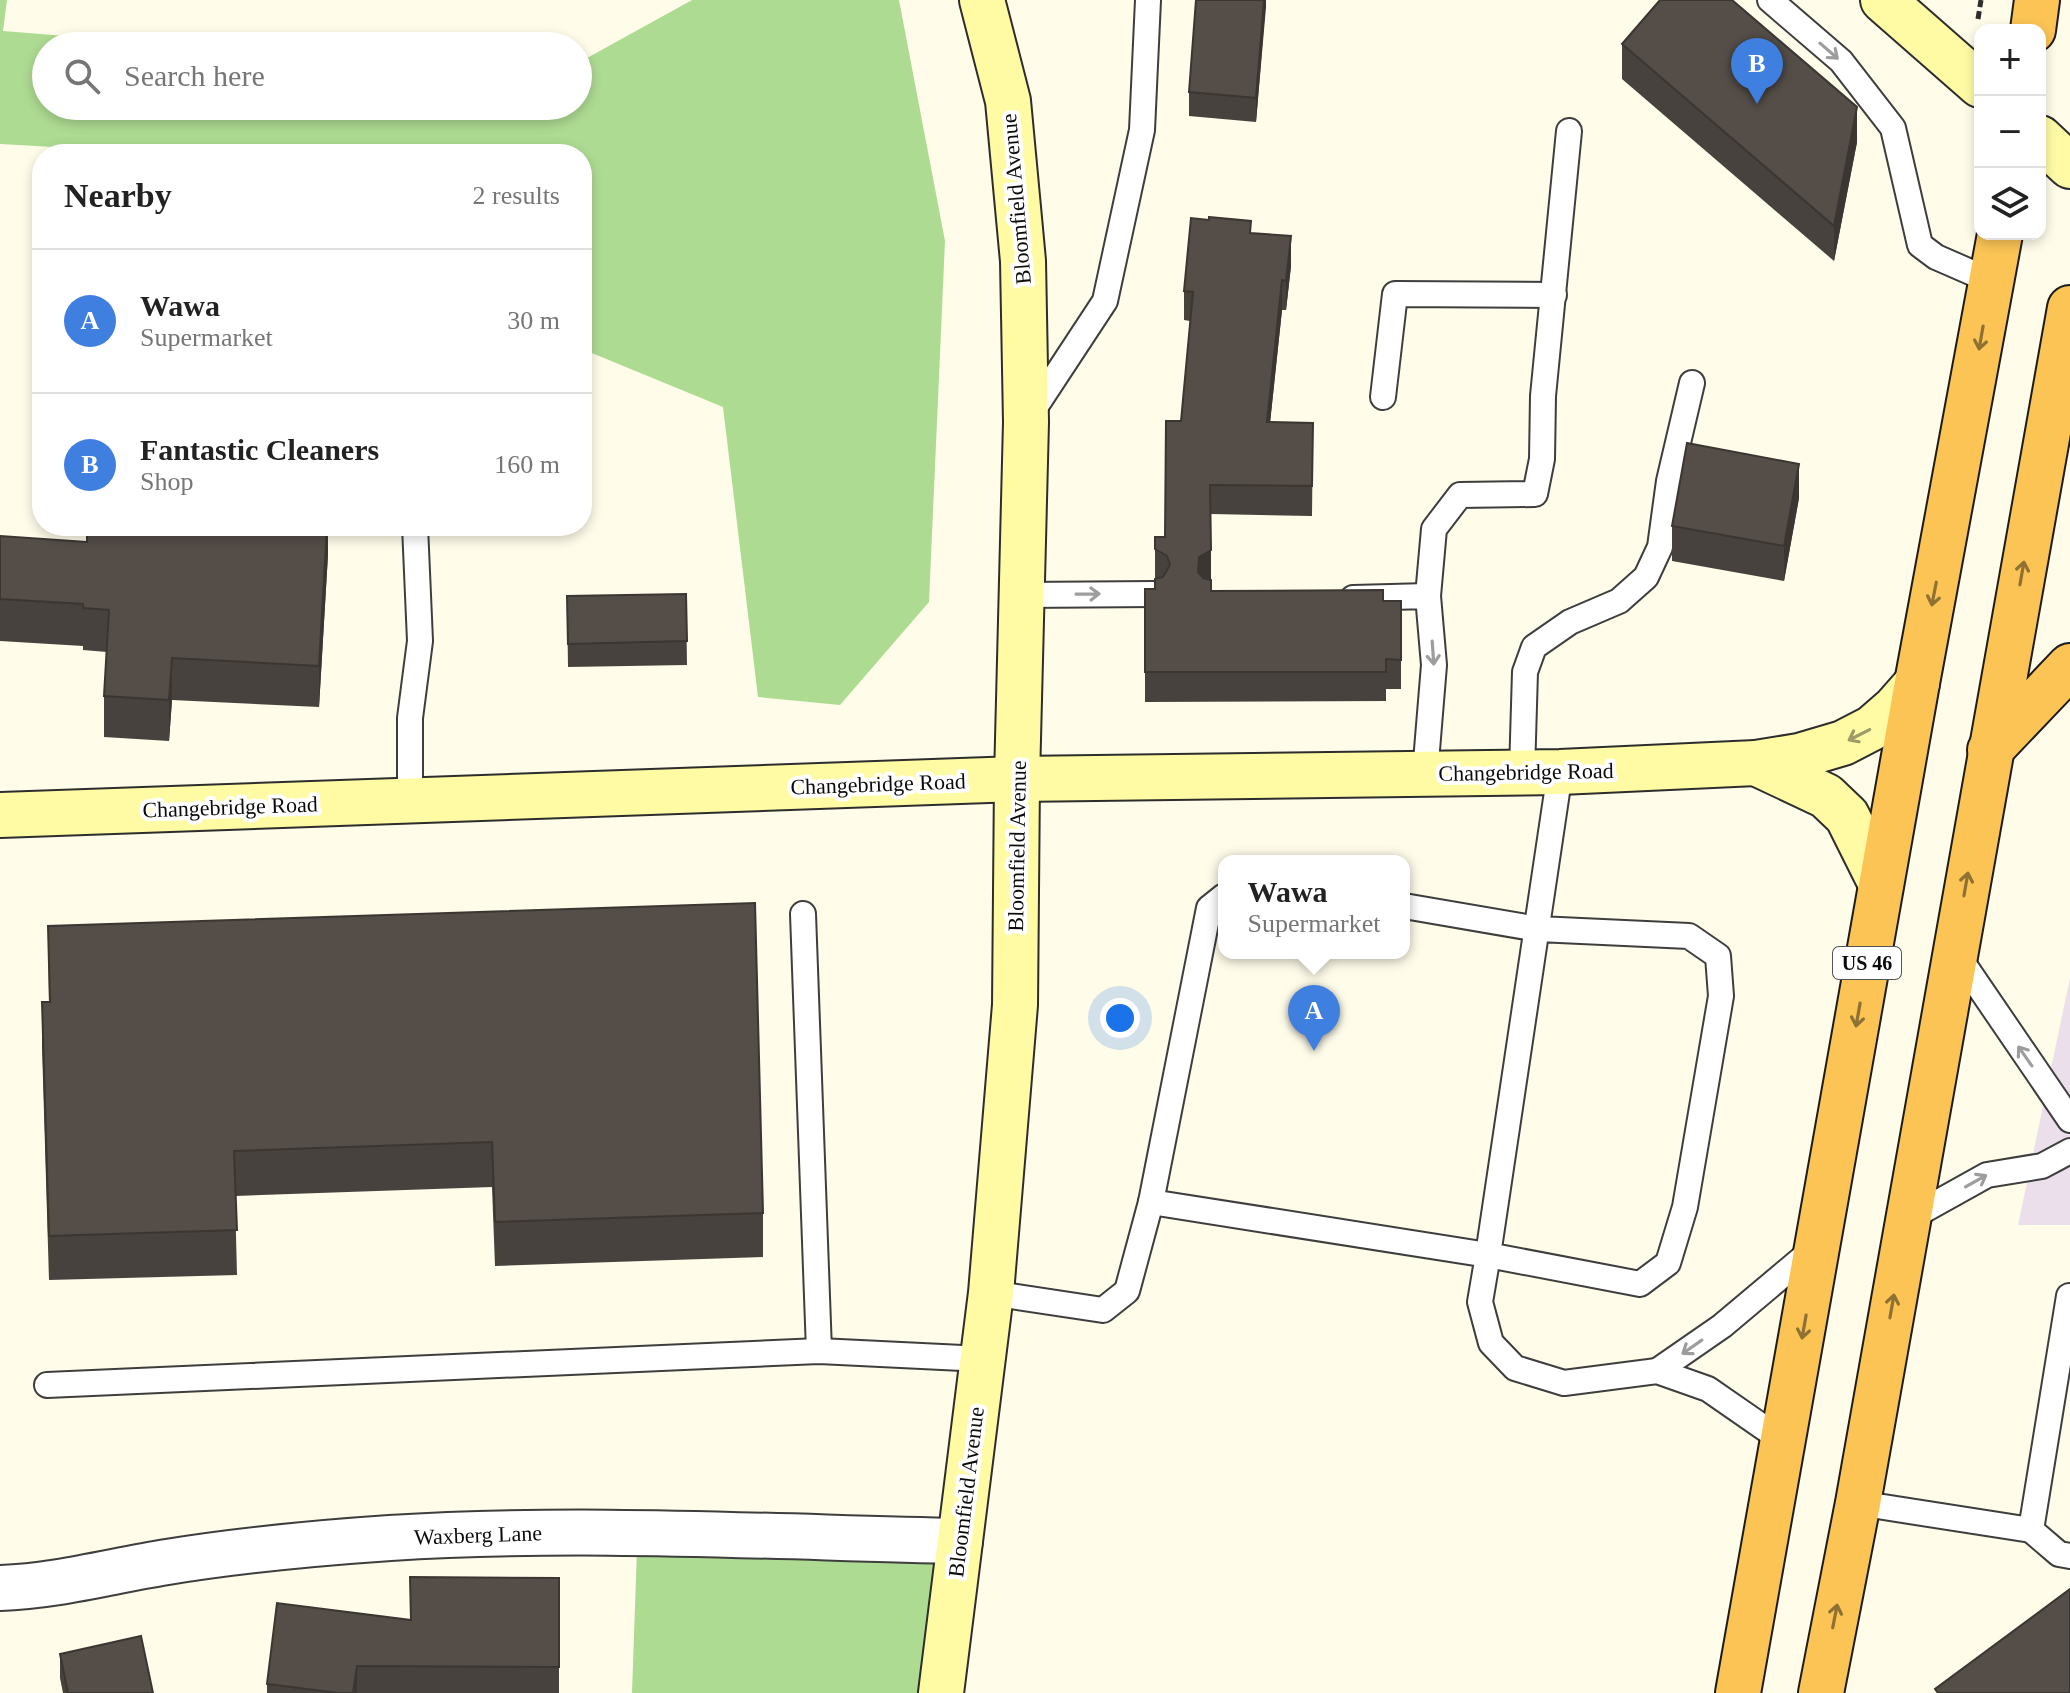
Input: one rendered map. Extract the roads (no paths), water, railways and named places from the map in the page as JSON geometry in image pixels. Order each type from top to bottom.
[{"type":"highway","points":[[2034,24],[2037,0]]},
{"type":"highway","name":"US 46","points":[[1738,1693],[1999,240]]},
{"type":"highway","points":[[1829,1684],[1954,951],[2070,308]]},
{"type":"highway","points":[[1990,750],[2070,666]]},
{"type":"main road","name":"Bloomfield Avenue","points":[[941,1693],[991,1293],[1015,1005],[1026,422],[1023,261],[1008,101],[982,0]]},
{"type":"main road","points":[[1883,0],[1974,80]]},
{"type":"main road","points":[[2046,144],[2070,166]]},
{"type":"main road","name":"Changebridge Road","points":[[0,815],[1017,779],[1541,772],[1756,763],[1799,756],[1843,743],[1872,728],[1917,683]]},
{"type":"main road","name":"Changebridge Road","points":[[1756,763],[1826,796],[1847,816],[1881,884]]},
{"type":"street","name":"Waxberg Lane","points":[[0,1588],[37,1587],[168,1562],[392,1538],[538,1532],[960,1541]]},
{"type":"lane","points":[[1026,422],[1105,301],[1142,130],[1148,0]]},
{"type":"lane","points":[[1770,0],[1841,61],[1893,128],[1920,245],[1936,257],[1991,281]]},
{"type":"lane","points":[[1425,774],[1434,665],[1428,596],[1434,529],[1460,495],[1535,494],[1542,459],[1543,396],[1569,131]]},
{"type":"lane","points":[[1383,397],[1395,294],[1554,295]]},
{"type":"lane","points":[[1692,383],[1669,481],[1660,547],[1646,577],[1619,601],[1570,622],[1534,647],[1525,672],[1541,772],[1538,929],[1480,1302],[1491,1343],[1515,1368],[1564,1383],[1657,1371],[1708,1389],[1783,1441]]},
{"type":"lane","points":[[410,800],[410,718],[420,641],[415,536]]},
{"type":"lane","points":[[1021,595],[1155,594]]},
{"type":"lane","points":[[1334,598],[1428,596]]},
{"type":"lane","points":[[991,1293],[1103,1310],[1127,1291],[1151,1202],[1209,908],[1218,901]]},
{"type":"lane","points":[[1151,1202],[1488,1255],[1640,1284],[1668,1263],[1685,1207],[1709,1073],[1721,996],[1718,956],[1689,936],[1538,929],[1410,907]]},
{"type":"lane","points":[[803,914],[819,1351]]},
{"type":"lane","points":[[1954,951],[2070,1120]]},
{"type":"lane","points":[[1908,1219],[1987,1175],[2042,1166],[2070,1151]]},
{"type":"lane","points":[[1657,1371],[1722,1326],[1818,1245]]},
{"type":"lane","points":[[2031,1530],[2069,1296]]},
{"type":"lane","points":[[47,1385],[819,1351],[983,1359]]},
{"type":"lane","points":[[1858,1503],[2031,1530],[2059,1554],[2070,1556]]},
{"type":"place","name":"Fantastic Cleaners","points":[[1757,104]]},
{"type":"place","name":"Wawa","points":[[1314,1051]]}]
